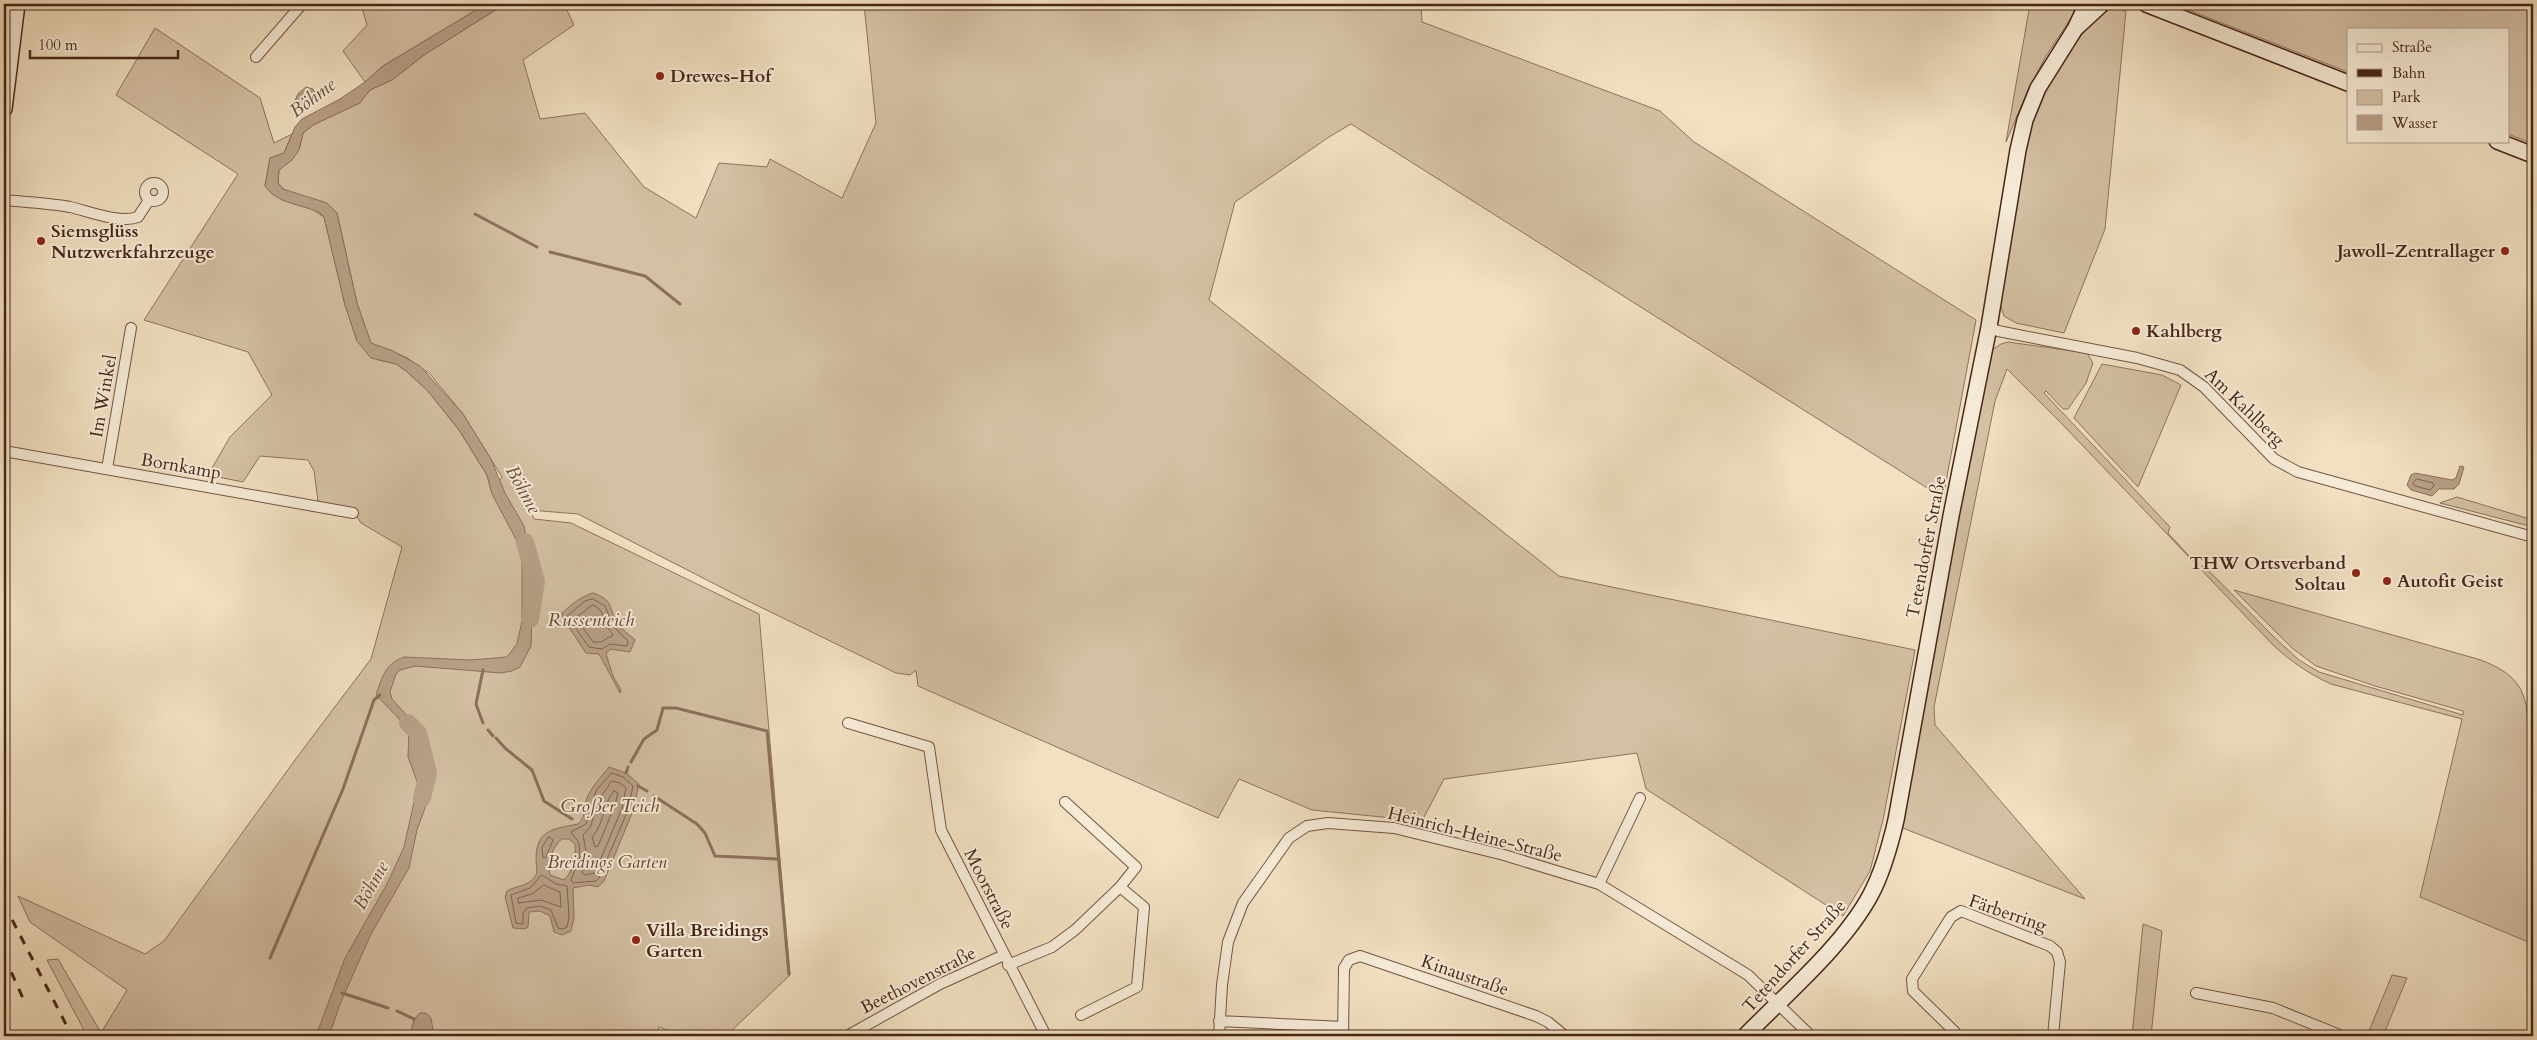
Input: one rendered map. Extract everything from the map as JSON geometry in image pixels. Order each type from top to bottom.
[{"type":"street","points":[[4,109],[17,4]]},
{"type":"street","points":[[256,57],[302,4]]},
{"type":"street","name":"Tetendorfer Straße","points":[[2075,29],[2102,4]]},
{"type":"street","points":[[2146,4],[2347,83]]},
{"type":"street","name":"Tetendorfer Straße","points":[[1745,1036],[1851,925],[1870,895],[1886,857],[1896,820],[1951,516],[1989,327],[2018,150],[2025,120],[2038,88],[2075,29],[2083,6]]},
{"type":"street","points":[[2500,142],[2533,155]]},
{"type":"street","points":[[4,200],[70,207],[87,213],[125,218],[138,216],[149,200]]},
{"type":"street","name":"Am Kahlberg","points":[[1989,327],[1998,331],[2170,366],[2204,387],[2274,459],[2298,472],[2533,537]]},
{"type":"street","name":"Im Winkel","points":[[107,469],[131,328]]},
{"type":"street","name":"Bornkamp","points":[[4,451],[353,513]]},
{"type":"street","name":"Moorstraße","points":[[848,723],[929,747],[941,830],[1046,1036]]},
{"type":"street","points":[[1599,884],[1640,798]]},
{"type":"street","name":"Beethovenstraße","points":[[848,1036],[940,984],[1006,960],[1052,947],[1075,930],[1120,887],[1136,867],[1065,802]]},
{"type":"street","name":"Heinrich-Heine-Straße","points":[[1218,1036],[1228,942],[1243,903],[1280,849],[1298,831],[1318,823],[1342,823],[1394,828],[1512,857],[1599,884],[1748,976],[1811,1036]]},
{"type":"street","points":[[1081,1015],[1137,987],[1144,907],[1120,887]]},
{"type":"street","name":"Färberring","points":[[1955,1036],[1955,1032],[1913,991],[1912,979],[1951,917],[1961,912],[2050,946],[2057,952],[2060,962],[2053,1036]]},
{"type":"street","name":"Kinaustraße","points":[[1343,1032],[1344,968],[1349,960],[1360,956],[1536,1016],[1548,1022],[1565,1036]]},
{"type":"street","points":[[2196,993],[2273,1008],[2342,1036]]},
{"type":"street","points":[[1219,1021],[1343,1032]]},
{"type":"green space","points":[[361,4],[486,4],[383,66],[365,82],[343,51],[367,25]]},
{"type":"green space","name":"Breidings Garten","points":[[505,4],[564,4],[574,25],[523,60],[540,119],[585,113],[644,187],[696,218],[719,163],[767,167],[770,159],[842,198],[876,123],[864,4],[1421,4],[1422,22],[1660,111],[1694,142],[1976,320],[1943,498],[1351,124],[1235,202],[1209,300],[1559,576],[1915,650],[1883,820],[1870,871],[1843,916],[1646,789],[1637,753],[1444,779],[1422,821],[1312,810],[1239,779],[1218,818],[918,686],[916,670],[910,675],[896,673],[746,600],[578,514],[530,510],[534,519],[571,523],[759,614],[790,975],[726,1036],[684,1036],[659,1027],[656,1036],[87,1036],[47,960],[58,959],[101,1033],[127,990],[30,922],[18,896],[145,954],[164,941],[295,760],[371,659],[402,547],[361,523],[354,512],[318,501],[314,471],[308,460],[260,456],[243,482],[208,475],[230,437],[272,395],[248,352],[144,320],[238,174],[116,95],[155,28],[260,98],[274,143],[292,134],[284,153],[270,158],[265,186],[282,200],[312,209],[324,217],[345,305],[357,341],[379,360],[396,364],[406,371],[427,390],[459,430],[487,475],[491,490],[502,477],[463,414],[430,374],[406,357],[371,344],[357,303],[337,213],[283,189],[278,183],[279,170],[299,150],[303,133],[313,125],[359,103],[370,90],[392,80],[424,55]]},
{"type":"green space","points":[[2030,4],[2077,4],[2075,12],[2046,56],[2028,90],[2006,142]]},
{"type":"green space","points":[[2173,4],[2533,4],[2533,144],[2510,135],[2510,28],[2347,28],[2347,72]]},
{"type":"green space","points":[[2111,6],[2126,11],[2105,229],[2064,333],[2016,323],[2004,316],[2000,304],[2023,150],[2036,110],[2056,71],[2081,35]]},
{"type":"green space","points":[[2008,342],[2087,353],[2093,363],[2086,383],[2068,409],[2063,409],[2046,391],[2044,393],[2170,527],[2168,533],[2200,568],[2203,565],[2299,660],[2319,672],[2463,715],[2463,711],[2375,686],[2316,666],[2292,648],[2234,590],[2481,660],[2513,679],[2519,686],[2526,705],[2528,731],[2533,733],[2533,944],[2420,897],[2462,719],[2331,684],[2308,672],[2287,657],[2274,646],[2007,369],[1995,401],[1934,707],[1935,725],[2085,899],[1900,827],[1968,445],[1992,350]]},
{"type":"green space","points":[[2102,364],[2162,375],[2181,385],[2138,487],[2074,418]]},
{"type":"green space","points":[[2457,497],[2533,520],[2533,527],[2440,503]]},
{"type":"green space","points":[[2143,924],[2162,931],[2151,1036],[2132,1036]]},
{"type":"green space","points":[[2392,975],[2407,978],[2383,1036],[2367,1036]]},
{"type":"water","points":[[486,4],[505,4],[424,55],[392,80],[370,90],[360,103],[313,125],[303,133],[299,150],[292,160],[279,170],[278,183],[283,189],[327,203],[337,213],[357,303],[371,343],[393,351],[420,366],[463,414],[491,459],[505,493],[524,526],[533,572],[531,646],[520,667],[501,673],[415,666],[400,670],[396,674],[390,692],[392,699],[419,729],[421,749],[428,778],[428,800],[417,830],[409,868],[371,934],[340,1004],[329,1036],[316,1036],[345,958],[387,884],[404,847],[418,784],[408,757],[409,729],[376,695],[382,677],[392,663],[404,657],[471,660],[507,657],[517,644],[522,621],[522,558],[518,543],[492,494],[487,475],[459,430],[427,390],[406,371],[396,364],[371,358],[357,341],[345,305],[324,217],[313,210],[276,197],[265,186],[270,158],[284,153],[295,127],[302,119],[340,99],[365,82],[383,66]]},
{"type":"water","points":[[306,87],[313,89],[316,95],[312,102],[301,109],[294,103],[298,94]]},
{"type":"water","points":[[2460,466],[2464,467],[2459,484],[2454,489],[2439,489],[2432,496],[2411,490],[2407,485],[2411,475],[2415,473],[2452,480],[2456,478]]},
{"type":"water","name":"Russenteich","points":[[593,593],[607,601],[617,623],[635,640],[630,652],[610,649],[606,654],[613,676],[621,690],[620,693],[599,654],[586,653],[562,617],[562,613],[573,604]]},
{"type":"water","name":"Großer Teich","points":[[609,767],[626,773],[639,784],[633,811],[604,881],[598,887],[589,885],[573,888],[574,918],[571,931],[562,935],[554,932],[550,916],[540,911],[529,912],[528,927],[525,929],[513,928],[505,897],[507,891],[528,883],[536,876],[537,849],[543,836],[554,829],[580,822],[588,796]],"holes":[[[562,839],[569,839],[575,844],[575,858],[572,868],[564,880],[550,875],[549,866],[555,846]]]},
{"type":"water","points":[[420,1013],[426,1013],[431,1018],[434,1036],[410,1036],[414,1019]]},
{"type":"waterway","points":[[475,214],[537,247]]},
{"type":"waterway","points":[[550,252],[645,276],[680,304]]},
{"type":"waterway","name":"Böhme","points":[[525,542],[536,581],[530,619]]},
{"type":"waterway","points":[[483,670],[476,704],[483,723]]},
{"type":"waterway","points":[[270,958],[343,789],[374,700],[380,695]]},
{"type":"waterway","points":[[631,762],[644,739],[657,730],[663,708],[676,708],[767,731],[789,974]]},
{"type":"waterway","name":"Böhme","points":[[408,723],[418,733],[428,773],[422,798]]},
{"type":"waterway","points":[[488,730],[493,736]]},
{"type":"waterway","points":[[496,738],[532,770],[544,801],[572,819]]},
{"type":"waterway","points":[[626,773],[628,767]]},
{"type":"waterway","points":[[638,786],[647,791]]},
{"type":"waterway","points":[[654,796],[697,824],[705,833],[715,856],[777,859]]},
{"type":"waterway","points":[[342,993],[388,1008]]},
{"type":"waterway","points":[[397,1011],[414,1019]]},
{"type":"railway","points":[[4,904],[72,1036]]},
{"type":"railway","points":[[4,956],[26,1005]]},
{"type":"place","name":"Drewes-Hof","points":[[660,76]]},
{"type":"place","name":"Siemsglüss Nutzwerkfahrzeuge","points":[[41,241]]},
{"type":"place","name":"Jawoll-Zentrallager","points":[[2505,251]]},
{"type":"place","name":"Kahlberg","points":[[2136,331]]},
{"type":"place","name":"THW Ortsverband Soltau","points":[[2356,573]]},
{"type":"place","name":"Autofit Geist","points":[[2387,581]]},
{"type":"place","name":"Villa Breidings Garten","points":[[636,940]]}]
